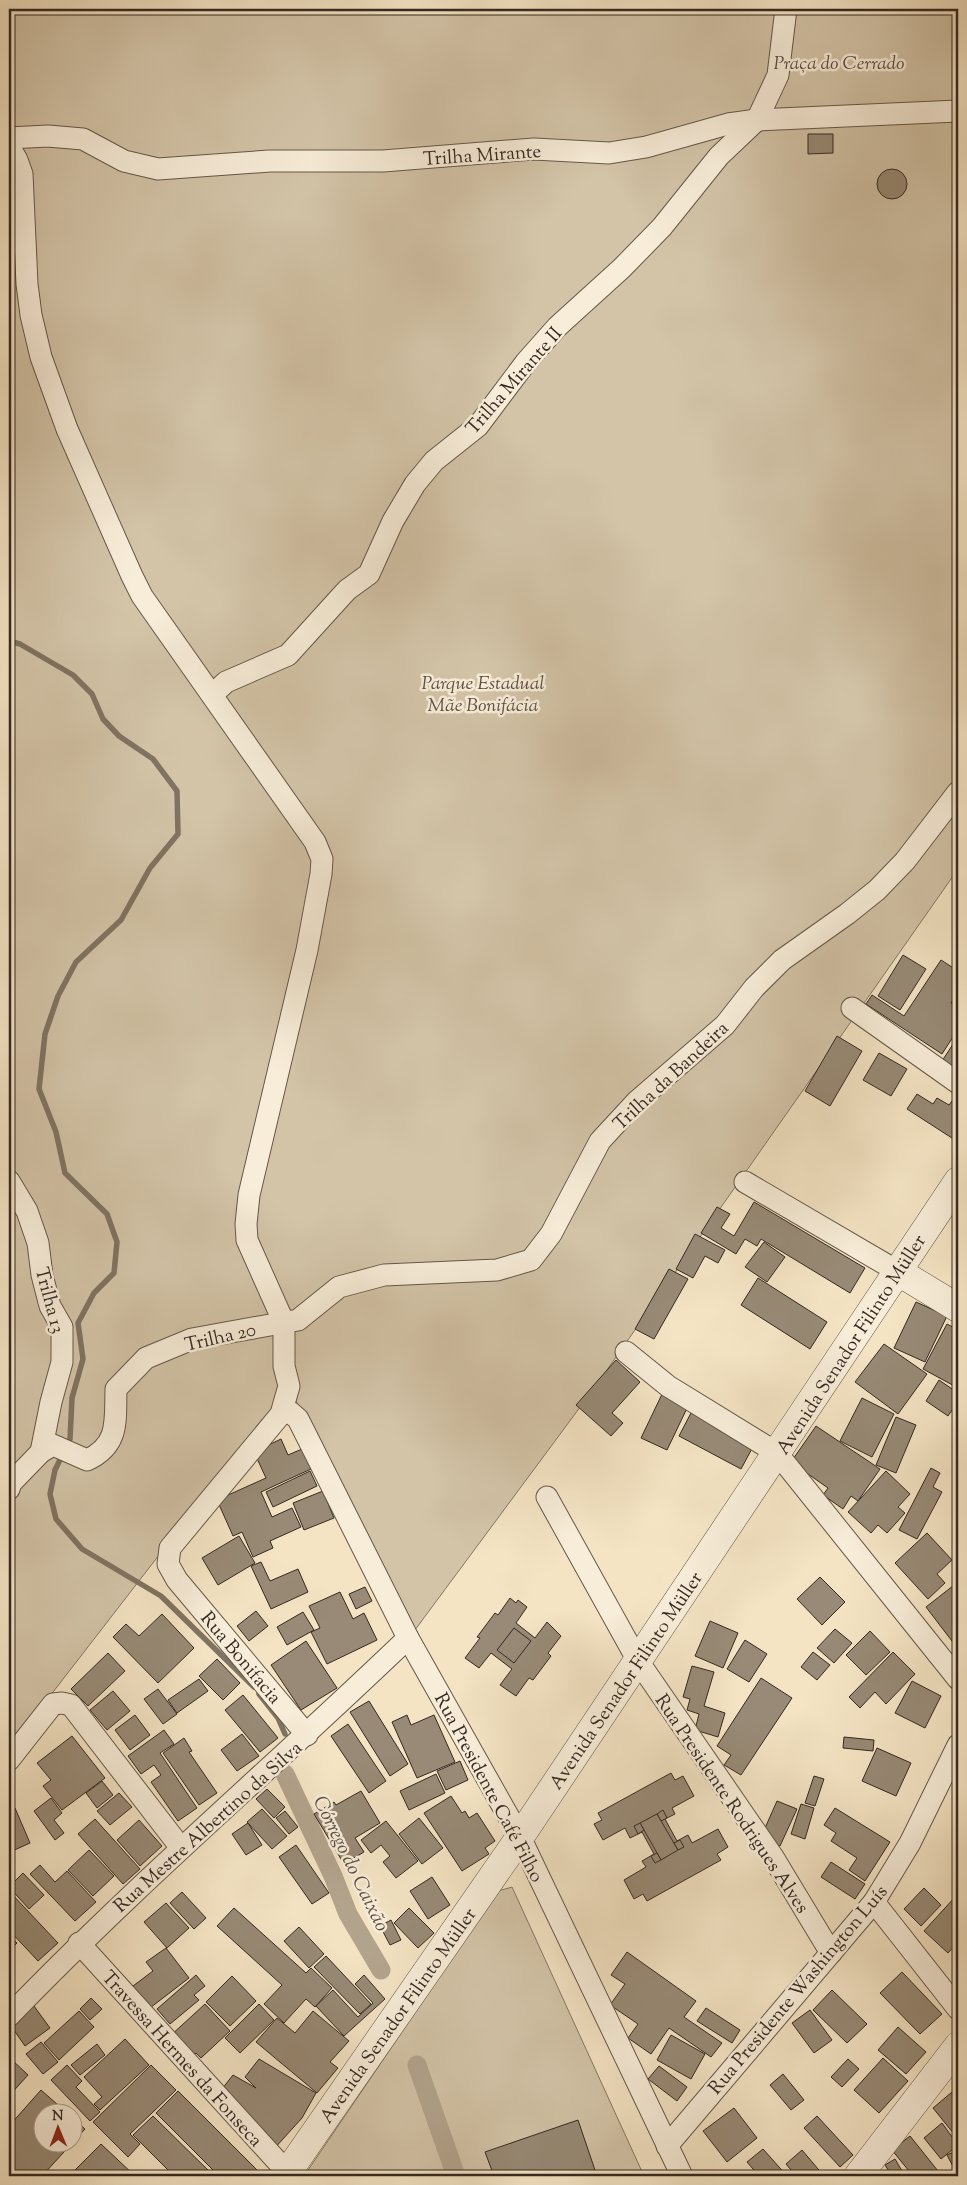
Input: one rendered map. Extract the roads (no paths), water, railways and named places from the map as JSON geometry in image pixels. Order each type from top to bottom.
[{"type":"street","points":[[757,120],[778,75],[786,9]]},
{"type":"street","name":"Trilha Mirante","points":[[9,138],[48,136],[83,139],[124,161],[158,169],[270,161],[383,161],[534,149],[608,153],[646,147],[728,124],[757,120],[958,112]]},
{"type":"street","name":"Trilha Mirante II","points":[[212,695],[226,682],[288,655],[347,590],[369,574],[393,521],[415,484],[434,461],[478,426],[526,362],[557,327],[622,268],[662,227],[719,156],[757,120]]},
{"type":"street","points":[[9,146],[18,160],[22,174],[31,315],[44,366],[68,428],[132,576],[142,596],[316,842],[322,859],[322,874],[307,950],[249,1195],[246,1224],[252,1254],[284,1323],[284,1366],[289,1386],[281,1414]]},
{"type":"street","name":"Trilha da Bandeira","points":[[284,1323],[298,1320],[339,1287],[384,1275],[497,1270],[531,1260],[551,1234],[600,1141],[636,1102],[725,1025],[754,988],[782,960],[847,914],[877,890],[905,861],[958,792]]},
{"type":"street","points":[[852,1008],[958,1083]]},
{"type":"street","name":"Trilha 13","points":[[9,1181],[27,1211],[38,1243],[42,1275],[50,1306],[62,1327],[62,1362],[51,1402],[47,1449]]},
{"type":"street","name":"Avenida Senador Filinto Müller","points":[[287,2175],[520,1836],[958,1181]]},
{"type":"street","points":[[746,1182],[958,1308]]},
{"type":"street","name":"Trilha 20","points":[[47,1449],[76,1455],[87,1460],[99,1455],[114,1434],[116,1389],[146,1358],[192,1339],[284,1323]]},
{"type":"street","points":[[626,1352],[668,1386],[777,1454],[958,1679]]},
{"type":"street","name":"Rua Presidente Café Filho","points":[[281,1414],[290,1412],[298,1419],[408,1638],[520,1836],[682,2176]]},
{"type":"street","name":"Rua Bonifacia","points":[[281,1414],[170,1548],[168,1564],[177,1580],[307,1735]]},
{"type":"street","points":[[9,1489],[11,1483],[47,1449]]},
{"type":"street","name":"Rua Presidente Rodrigues Alves","points":[[547,1497],[638,1660],[773,1856],[830,1953]]},
{"type":"street","name":"Rua Mestre Albertino da Silva","points":[[9,2016],[79,1943],[307,1735],[408,1638]]},
{"type":"street","points":[[9,1760],[53,1704],[71,1705],[181,1848]]},
{"type":"street","name":"Rua Presidente Washington Luís","points":[[667,2146],[874,1902],[910,1843],[958,1745]]},
{"type":"street","points":[[874,1902],[958,2009]]},
{"type":"street","name":"Travessa Hermes da Fonseca","points":[[79,1943],[287,2175]]},
{"type":"street","points":[[858,2176],[958,2046]]},
{"type":"waterway","points":[[9,641],[20,644],[73,675],[92,694],[103,719],[119,736],[153,759],[177,791],[178,834],[150,868],[121,920],[76,962],[58,996],[45,1034],[39,1089],[56,1132],[65,1173],[107,1214],[117,1242],[114,1273],[94,1293],[78,1323],[83,1359],[72,1398],[70,1439],[55,1470],[50,1494],[56,1519],[82,1549],[161,1596],[254,1687]]},
{"type":"waterway","points":[[259,1694],[278,1718],[285,1734]]},
{"type":"waterway","name":"Córrego do Caixão","points":[[285,1774],[333,1876],[348,1914],[381,1970]]},
{"type":"waterway","name":"Córrego do Caixão","points":[[417,2065],[456,2176]]},
{"type":"park label","name":"Praça do Cerrado","points":[[839,62]]},
{"type":"park label","name":"Parque Estadual Mãe Bonifácia","points":[[483,693]]}]
